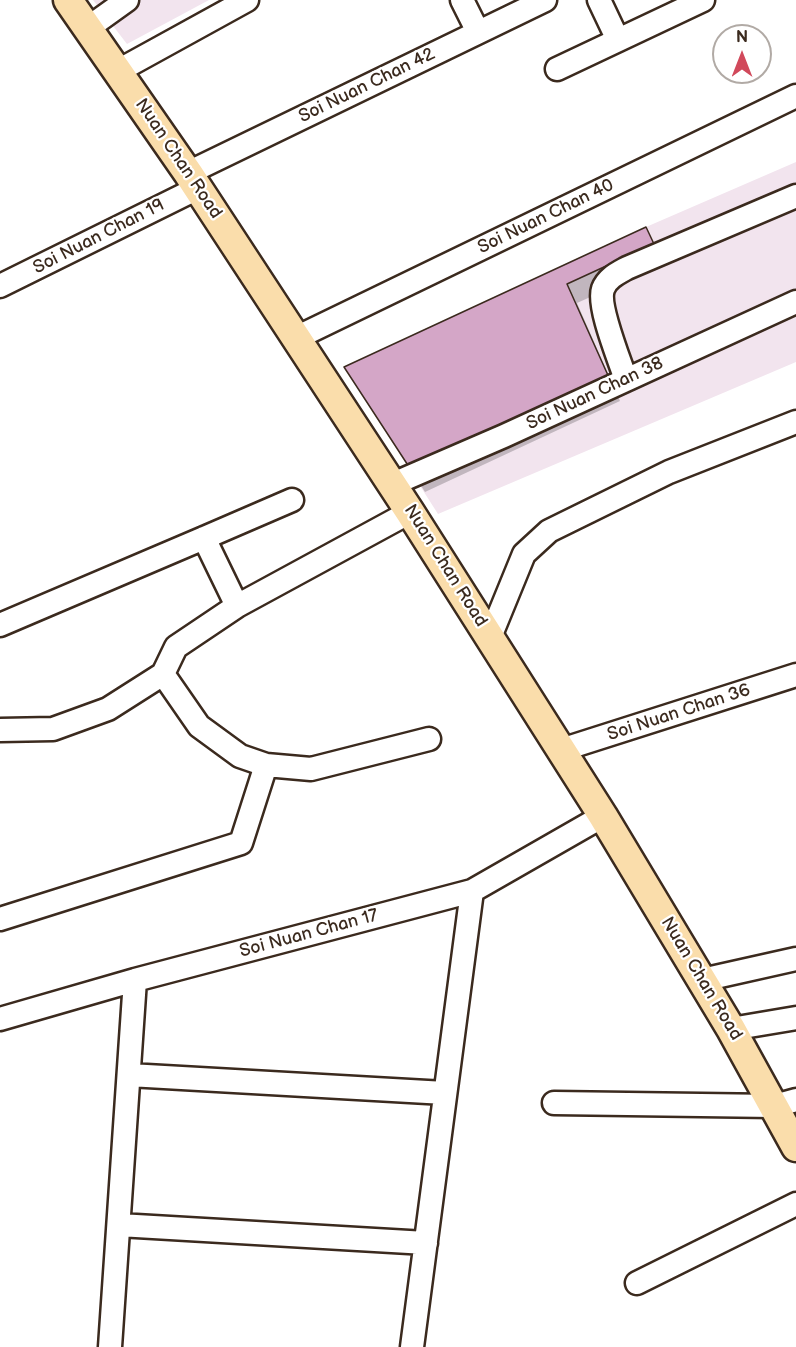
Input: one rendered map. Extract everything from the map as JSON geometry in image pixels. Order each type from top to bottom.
[{"type":"main road","name":"Nuan Chan Road","points":[[68,0],[193,180],[393,484],[603,816],[731,1029],[785,1103],[796,1147]]},
{"type":"street","points":[[88,28],[127,0]]},
{"type":"street","points":[[118,71],[247,0]]},
{"type":"street","points":[[462,0],[478,32]]},
{"type":"street","name":"Soi Nuan Chan 42","points":[[193,180],[478,32],[545,0]]},
{"type":"street","points":[[598,0],[618,40]]},
{"type":"street","points":[[557,69],[703,0]]},
{"type":"street","name":"Soi Nuan Chan 40","points":[[296,338],[796,96]]},
{"type":"street","name":"Soi Nuan Chan 19","points":[[0,286],[193,180]]},
{"type":"street","points":[[626,380],[602,305],[603,289],[608,281],[627,268],[796,196]]},
{"type":"street","name":"Soi Nuan Chan 38","points":[[393,484],[504,436],[796,302]]},
{"type":"street","points":[[490,637],[524,554],[549,531],[669,472],[796,422]]},
{"type":"street","points":[[0,625],[292,500]]},
{"type":"street","points":[[0,730],[53,729],[108,709],[163,674],[176,647],[237,606],[410,512]]},
{"type":"street","points":[[204,538],[237,606]]},
{"type":"street","points":[[163,674],[199,726],[240,756],[266,765],[311,769],[429,739]]},
{"type":"street","name":"Soi Nuan Chan 36","points":[[561,750],[796,675]]},
{"type":"street","points":[[0,919],[241,843],[266,765]]},
{"type":"street","name":"Soi Nuan Chan 17","points":[[0,1019],[135,980],[472,891],[603,816]]},
{"type":"street","points":[[412,1347],[472,891]]},
{"type":"street","points":[[702,980],[796,959]]},
{"type":"street","points":[[110,1347],[135,980]]},
{"type":"street","points":[[731,1029],[796,1018]]},
{"type":"street","points":[[129,1075],[445,1093]]},
{"type":"street","points":[[555,1103],[785,1103]]},
{"type":"street","points":[[638,1283],[796,1204]]},
{"type":"street","points":[[119,1225],[426,1243]]},
{"type":"shaded area","points":[[93,0],[209,0],[127,44]]},
{"type":"shaded area","points":[[796,162],[796,362],[438,514],[344,367],[646,227]]},
{"type":"building","points":[[646,227],[654,244],[567,284],[611,382],[413,473],[344,367]]}]
